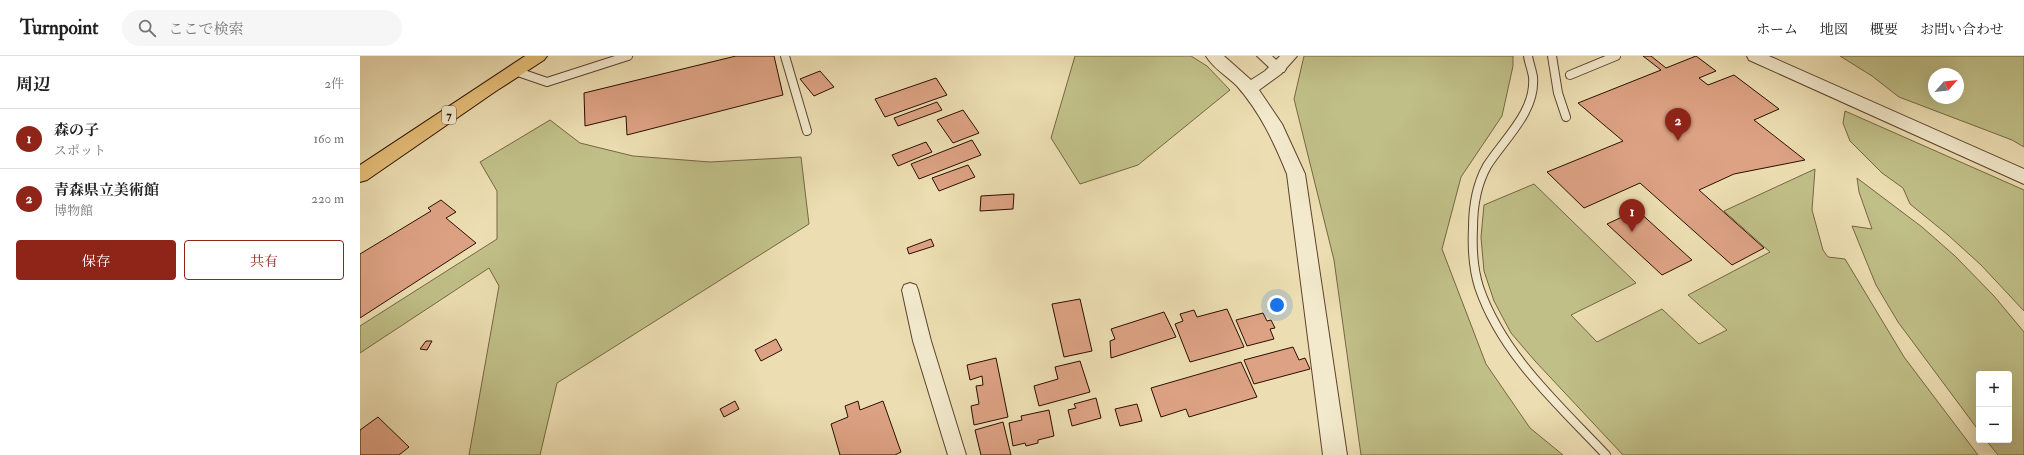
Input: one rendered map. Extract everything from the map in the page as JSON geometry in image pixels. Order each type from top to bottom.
[{"type":"highway","name":"7","points":[[360,175],[538,56]]},
{"type":"street","points":[[1214,56],[1228,67],[1249,88],[1268,113],[1283,141],[1296,174],[1335,455]]},
{"type":"street","points":[[1264,56],[1279,69]]},
{"type":"street","points":[[1249,88],[1265,80],[1279,69],[1289,56]]},
{"type":"street","points":[[1755,56],[1929,136],[2024,177]]},
{"type":"street","points":[[910,290],[922,340],[957,455]]},
{"type":"lane","points":[[515,71],[546,82],[628,56]]},
{"type":"lane","points":[[785,56],[807,131]]},
{"type":"lane","points":[[1528,56],[1533,77],[1528,106],[1486,169],[1478,190],[1470,235],[1473,263],[1479,293],[1494,323],[1511,350],[1606,455]]},
{"type":"lane","points":[[1552,56],[1558,93],[1566,117]]},
{"type":"lane","points":[[1570,75],[1616,56]]},
{"type":"shaded area","points":[[1075,56],[1191,56],[1207,66],[1230,90],[1138,165],[1080,184],[1051,138]]},
{"type":"shaded area","points":[[1304,56],[1513,56],[1513,66],[1502,116],[1461,177],[1442,249],[1486,364],[1530,428],[1563,455],[1361,455],[1334,260],[1294,99]]},
{"type":"shaded area","points":[[1840,56],[2024,56],[2024,147],[2012,140],[1899,97],[1872,76]]},
{"type":"shaded area","points":[[1845,111],[2024,190],[2024,311],[1981,265],[1948,235],[1910,204],[1903,188],[1882,173],[1850,141],[1843,123]]},
{"type":"shaded area","points":[[550,120],[580,143],[633,156],[710,162],[801,157],[809,224],[557,383],[540,455],[469,455],[499,286],[489,268],[360,353],[360,326],[497,239],[497,191],[480,162]]},
{"type":"shaded area","points":[[1815,169],[1812,210],[1823,250],[1828,257],[1845,259],[1904,357],[1978,455],[1623,455],[1535,361],[1511,333],[1494,301],[1484,271],[1481,237],[1484,205],[1534,184],[1636,283],[1571,315],[1597,342],[1662,309],[1699,344],[1727,330],[1688,295],[1770,252],[1724,211]]},
{"type":"shaded area","points":[[1857,178],[1922,227],[1955,256],[1994,296],[2024,332],[2024,455],[1998,455],[1988,443],[2012,443],[2012,371],[1976,371],[1976,427],[1898,322],[1876,285],[1852,226],[1872,229],[1859,192]]},
{"type":"building","points":[[736,56],[774,56],[783,95],[627,135],[626,116],[585,126],[584,93]]},
{"type":"building","points":[[1643,56],[1651,56],[1666,68],[1696,56],[1716,71],[1699,78],[1708,85],[1734,75],[1779,109],[1754,120],[1805,160],[1734,174],[1699,190],[1764,248],[1732,265],[1640,183],[1584,208],[1547,172],[1623,141],[1578,103],[1661,70]]},
{"type":"building","points":[[820,71],[834,87],[814,96],[800,79]]},
{"type":"building","points":[[936,78],[947,95],[885,117],[875,99]]},
{"type":"building","points":[[937,102],[942,110],[898,126],[894,118]]},
{"type":"building","points":[[963,110],[979,133],[953,143],[937,120]]},
{"type":"building","points":[[972,140],[981,155],[919,179],[911,164]]},
{"type":"building","points":[[926,142],[932,152],[898,166],[892,155]]},
{"type":"building","points":[[968,165],[975,177],[939,191],[932,178]]},
{"type":"building","points":[[1014,194],[1013,209],[980,211],[981,196]]},
{"type":"building","points":[[441,200],[456,212],[446,218],[476,243],[360,318],[360,254],[431,211],[428,208]]},
{"type":"building","points":[[1637,210],[1692,260],[1662,275],[1607,224]]},
{"type":"building","points":[[931,239],[934,246],[909,254],[907,248]]},
{"type":"building","points":[[1080,299],[1092,351],[1064,357],[1052,304]]},
{"type":"building","points":[[1227,309],[1244,347],[1190,362],[1175,324],[1183,321],[1180,314],[1194,310],[1197,317]]},
{"type":"building","points":[[1164,312],[1176,337],[1111,358],[1110,341],[1115,339],[1111,329]]},
{"type":"building","points":[[1263,313],[1267,321],[1271,320],[1275,328],[1270,329],[1274,339],[1247,346],[1236,320]]},
{"type":"building","points":[[776,339],[782,350],[761,361],[755,350]]},
{"type":"building","points":[[426,341],[432,341],[427,350],[420,349]]},
{"type":"building","points":[[1293,347],[1299,360],[1305,358],[1310,369],[1254,384],[1244,360]]},
{"type":"building","points":[[996,358],[1008,417],[974,425],[971,406],[979,404],[976,386],[983,385],[982,376],[970,380],[967,365]]},
{"type":"building","points":[[1080,361],[1090,392],[1039,406],[1034,386],[1058,379],[1055,367]]},
{"type":"building","points":[[1241,362],[1257,397],[1189,417],[1186,409],[1161,417],[1151,388]]},
{"type":"building","points":[[1096,398],[1101,418],[1072,426],[1068,410],[1076,408],[1074,404]]},
{"type":"building","points":[[735,401],[739,409],[724,417],[720,409]]},
{"type":"building","points":[[858,401],[860,410],[883,401],[901,452],[895,455],[840,455],[831,424],[848,417],[845,406]]},
{"type":"building","points":[[1137,404],[1142,421],[1120,426],[1115,409]]},
{"type":"building","points":[[1049,410],[1054,436],[1038,440],[1038,443],[1026,446],[1025,443],[1013,446],[1009,423],[1022,420],[1021,416]]},
{"type":"building","points":[[378,417],[409,447],[399,455],[360,455],[360,430]]},
{"type":"building","points":[[1003,422],[1011,455],[981,455],[975,430]]},
{"type":"place","name":"青森県立美術館","points":[[1678,141]]},
{"type":"place","name":"森の子","points":[[1632,232]]}]
